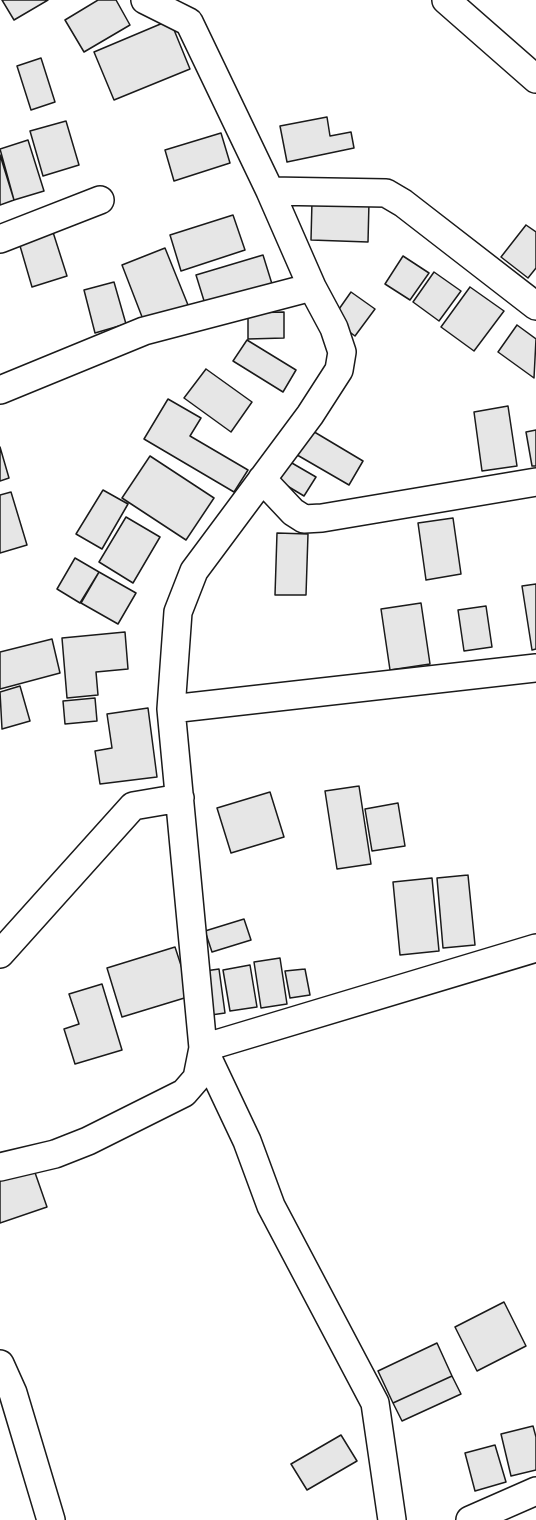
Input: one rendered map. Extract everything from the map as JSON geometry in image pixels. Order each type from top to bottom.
[{"type":"street","points":[[0,1167],[55,1154],[88,1141],[184,1093],[197,1078],[203,1048],[171,709],[178,612],[194,571],[310,415],[339,370],[342,352],[334,328],[312,286],[270,191],[189,22],[145,0]]},
{"type":"street","points":[[446,0],[536,80]]},
{"type":"street","points":[[270,191],[386,193],[403,203],[536,306]]},
{"type":"street","points":[[0,239],[100,200]]},
{"type":"street","points":[[0,390],[144,331],[312,286]]},
{"type":"street","points":[[262,479],[293,512],[304,519],[322,519],[536,482]]},
{"type":"street","points":[[171,709],[536,668]]},
{"type":"street","points":[[0,954],[133,806],[180,798]]},
{"type":"street","points":[[203,1048],[536,948]]},
{"type":"street","points":[[203,1048],[247,1141],[271,1206],[375,1403],[392,1520]]},
{"type":"street","points":[[0,1364],[13,1393],[51,1520]]},
{"type":"street","points":[[470,1520],[536,1491]]},
{"type":"building","points":[[2,0],[48,0],[14,20]]},
{"type":"building","points":[[98,0],[116,0],[130,25],[84,52],[65,20]]},
{"type":"building","points":[[170,20],[190,69],[114,100],[94,52]]},
{"type":"building","points":[[41,58],[55,102],[31,110],[17,66]]},
{"type":"building","points":[[327,117],[330,136],[351,132],[354,148],[287,162],[280,126]]},
{"type":"building","points":[[66,121],[79,165],[43,176],[30,131]]},
{"type":"building","points":[[221,133],[230,163],[174,181],[165,150]]},
{"type":"building","points":[[28,140],[44,191],[14,200],[0,149]]},
{"type":"building","points":[[0,155],[14,200],[0,205]]},
{"type":"building","points":[[312,201],[369,202],[368,242],[311,240]]},
{"type":"building","points":[[233,215],[245,250],[181,271],[170,235]]},
{"type":"building","points":[[526,225],[536,232],[536,268],[528,278],[501,257]]},
{"type":"building","points":[[52,229],[67,276],[32,287],[18,239]]},
{"type":"building","points":[[165,248],[188,305],[144,322],[122,265]]},
{"type":"building","points":[[263,255],[272,284],[205,304],[196,275]]},
{"type":"building","points":[[403,256],[429,273],[410,300],[385,284]]},
{"type":"building","points":[[434,272],[461,291],[439,321],[413,302]]},
{"type":"building","points":[[114,282],[126,324],[95,333],[84,290]]},
{"type":"building","points":[[470,287],[504,311],[474,351],[441,327]]},
{"type":"building","points":[[351,292],[375,309],[355,336],[332,319]]},
{"type":"building","points":[[284,312],[284,338],[248,339],[248,313]]},
{"type":"building","points":[[517,325],[536,339],[534,378],[498,352]]},
{"type":"building","points":[[247,340],[296,370],[283,392],[233,361]]},
{"type":"building","points":[[206,369],[252,402],[231,432],[184,398]]},
{"type":"building","points":[[168,399],[201,418],[190,436],[248,470],[234,492],[144,439]]},
{"type":"building","points":[[508,406],[517,466],[482,471],[474,412]]},
{"type":"building","points":[[306,427],[363,461],[349,485],[292,452]]},
{"type":"building","points":[[536,430],[536,466],[532,466],[526,432]]},
{"type":"building","points":[[0,447],[9,478],[0,481]]},
{"type":"building","points":[[150,456],[214,498],[186,540],[122,498]]},
{"type":"building","points":[[285,459],[316,477],[304,496],[274,478]]},
{"type":"building","points":[[103,490],[128,504],[102,549],[76,534]]},
{"type":"building","points":[[11,492],[27,545],[0,553],[0,495]]},
{"type":"building","points":[[126,517],[160,537],[133,583],[99,562]]},
{"type":"building","points":[[453,518],[461,574],[426,580],[418,523]]},
{"type":"building","points":[[277,533],[308,534],[306,595],[275,595]]},
{"type":"building","points":[[75,558],[99,572],[80,603],[57,589]]},
{"type":"building","points":[[99,572],[136,593],[118,624],[81,603]]},
{"type":"building","points":[[536,584],[536,649],[532,650],[522,586]]},
{"type":"building","points":[[421,603],[430,664],[390,670],[381,609]]},
{"type":"building","points":[[486,606],[492,647],[464,651],[458,610]]},
{"type":"building","points":[[125,632],[128,669],[96,672],[98,695],[67,698],[62,638]]},
{"type":"building","points":[[52,639],[60,673],[0,689],[0,652]]},
{"type":"building","points":[[20,686],[30,721],[2,729],[0,692]]},
{"type":"building","points":[[95,698],[97,721],[65,724],[63,701]]},
{"type":"building","points":[[148,708],[157,777],[100,784],[95,751],[112,748],[107,714]]},
{"type":"building","points":[[359,786],[371,864],[337,869],[325,791]]},
{"type":"building","points":[[270,792],[284,837],[231,853],[217,808]]},
{"type":"building","points":[[398,803],[405,846],[372,851],[365,809]]},
{"type":"building","points":[[468,875],[475,945],[443,948],[437,878]]},
{"type":"building","points":[[432,878],[439,951],[400,955],[393,882]]},
{"type":"building","points":[[244,919],[251,940],[212,952],[205,931]]},
{"type":"building","points":[[175,947],[191,996],[122,1017],[107,968]]},
{"type":"building","points":[[280,958],[287,1004],[261,1008],[254,962]]},
{"type":"building","points":[[250,965],[257,1007],[230,1011],[223,970]]},
{"type":"building","points":[[219,969],[225,1013],[204,1016],[198,972]]},
{"type":"building","points":[[305,969],[310,995],[290,998],[285,971]]},
{"type":"building","points":[[102,984],[122,1050],[75,1064],[64,1029],[79,1024],[69,994]]},
{"type":"building","points":[[32,1164],[47,1207],[0,1223],[0,1175]]},
{"type":"building","points":[[504,1302],[526,1346],[477,1371],[455,1327]]},
{"type":"building","points":[[437,1343],[452,1376],[393,1403],[378,1371]]},
{"type":"building","points":[[452,1376],[461,1394],[402,1421],[393,1403]]},
{"type":"building","points":[[533,1426],[536,1437],[536,1470],[511,1476],[501,1434]]},
{"type":"building","points":[[341,1435],[357,1461],[307,1490],[291,1464]]},
{"type":"building","points":[[495,1445],[506,1482],[475,1491],[465,1453]]}]
